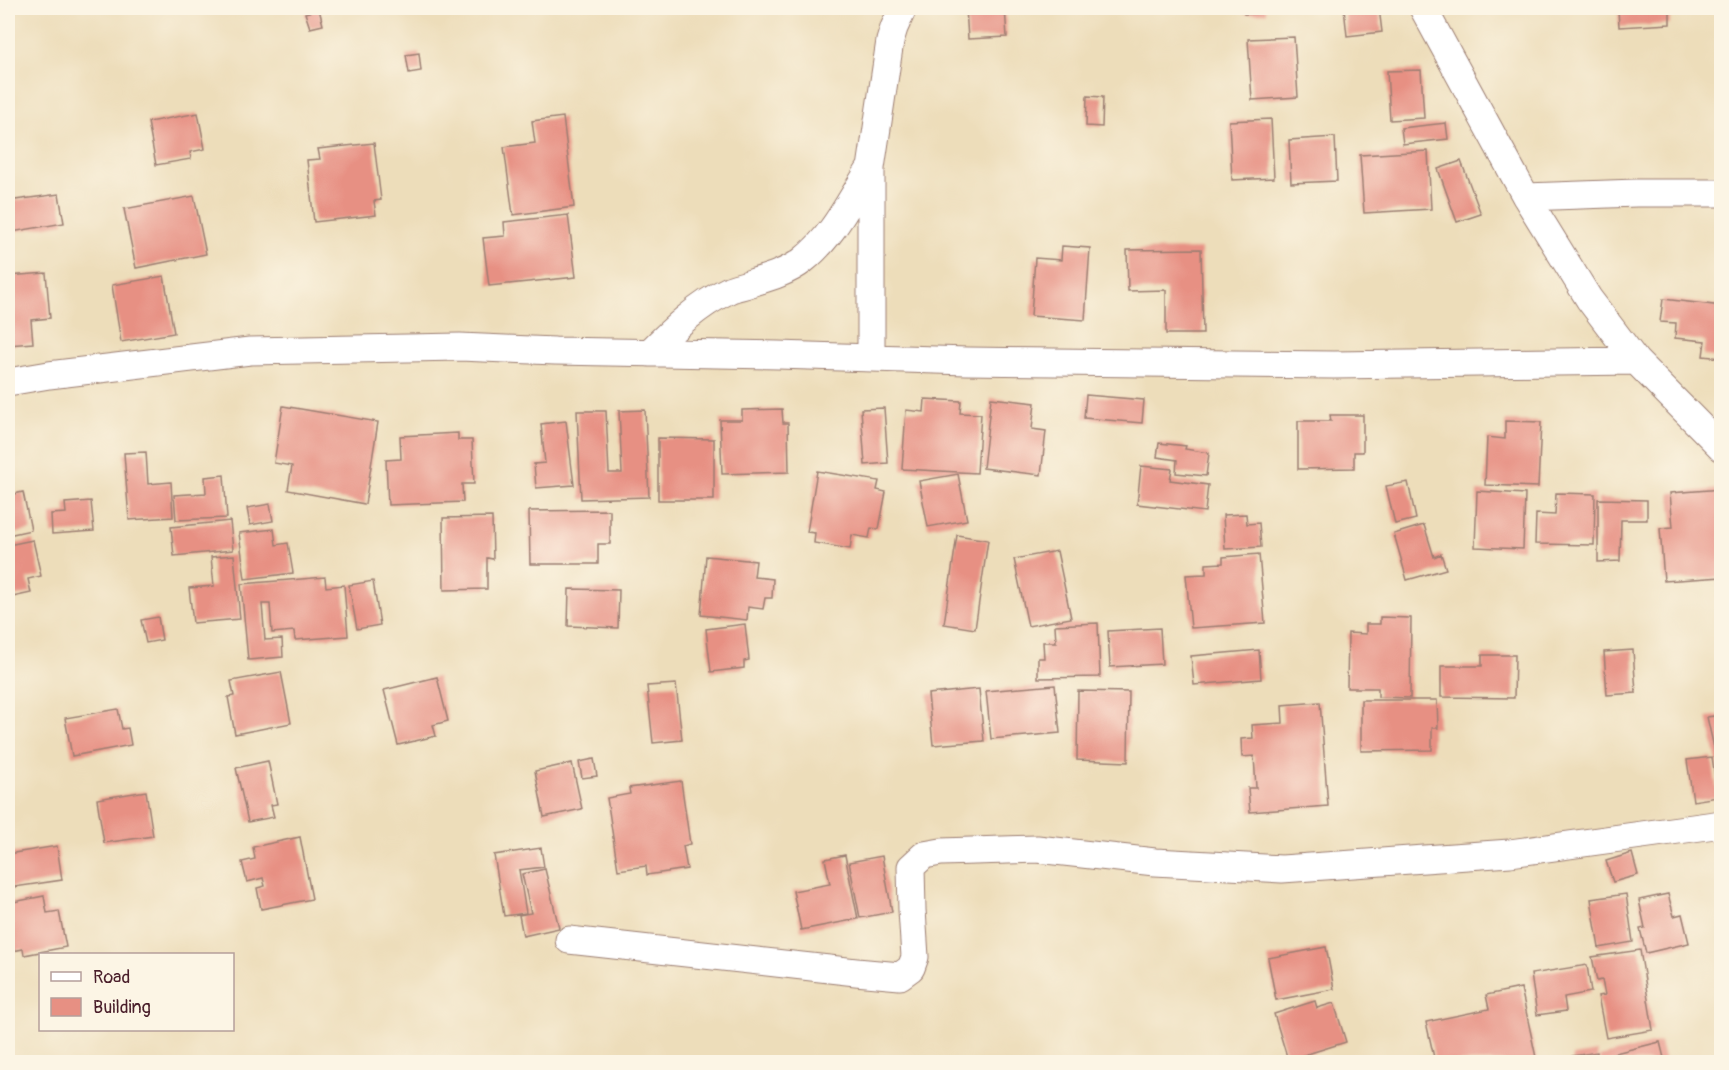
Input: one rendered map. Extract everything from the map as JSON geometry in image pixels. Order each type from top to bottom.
[{"type":"street","points":[[871,358],[871,168],[890,42],[903,8]]},
{"type":"street","points":[[1422,8],[1526,197],[1589,299],[1636,361],[1722,448]]},
{"type":"street","points":[[649,353],[684,320],[712,300],[730,289],[753,283],[799,264],[817,249],[842,217],[871,168]]},
{"type":"street","points":[[1526,197],[1722,193]]},
{"type":"street","points":[[8,382],[250,351],[460,347],[967,361],[1334,365],[1636,361]]},
{"type":"street","points":[[569,940],[900,976],[911,968],[915,957],[911,867],[924,855],[941,852],[1037,849],[1155,862],[1282,869],[1510,853],[1722,824]]},
{"type":"building","points":[[966,8],[1005,8],[1007,37],[968,39]]},
{"type":"building","points":[[1243,8],[1266,8],[1266,13],[1244,14]]},
{"type":"building","points":[[1344,8],[1379,8],[1382,32],[1347,36]]},
{"type":"building","points":[[1618,8],[1670,8],[1670,24],[1619,27]]},
{"type":"building","points":[[319,9],[323,25],[310,28],[305,13]]},
{"type":"building","points":[[1294,37],[1298,97],[1252,100],[1248,39]]},
{"type":"building","points":[[419,53],[421,71],[409,73],[406,55]]},
{"type":"building","points":[[1421,70],[1424,118],[1390,120],[1387,71]]},
{"type":"building","points":[[1087,96],[1103,97],[1102,127],[1086,126]]},
{"type":"building","points":[[198,113],[205,149],[190,152],[191,159],[156,165],[148,122]]},
{"type":"building","points":[[563,117],[574,207],[513,215],[504,147],[535,143],[532,121]]},
{"type":"building","points":[[1271,119],[1274,178],[1232,180],[1229,121]]},
{"type":"building","points":[[1446,123],[1448,139],[1403,144],[1401,128]]},
{"type":"building","points":[[1335,137],[1337,181],[1291,183],[1289,140]]},
{"type":"building","points":[[374,143],[381,200],[374,201],[376,215],[314,222],[307,160],[320,159],[318,149]]},
{"type":"building","points":[[1428,151],[1431,209],[1364,213],[1360,155]]},
{"type":"building","points":[[1461,161],[1481,214],[1457,222],[1438,169]]},
{"type":"building","points":[[59,194],[64,223],[12,232],[8,201]]},
{"type":"building","points":[[194,196],[206,254],[136,268],[124,209]]},
{"type":"building","points":[[568,215],[576,277],[489,286],[483,238],[505,236],[504,222]]},
{"type":"building","points":[[1062,246],[1090,248],[1085,320],[1031,316],[1035,258],[1061,260]]},
{"type":"building","points":[[1201,249],[1203,334],[1166,334],[1166,290],[1128,291],[1127,250]]},
{"type":"building","points":[[46,273],[50,318],[31,320],[33,343],[8,345],[8,276]]},
{"type":"building","points":[[164,276],[174,333],[121,342],[112,285]]},
{"type":"building","points":[[1663,299],[1722,306],[1722,358],[1703,356],[1705,341],[1675,338],[1676,323],[1660,322]]},
{"type":"building","points":[[1086,395],[1144,400],[1142,423],[1084,418]]},
{"type":"building","points":[[991,398],[1035,403],[1032,429],[1046,431],[1041,475],[983,468]]},
{"type":"building","points":[[925,399],[961,401],[960,413],[981,414],[977,473],[902,469],[906,410],[924,412]]},
{"type":"building","points":[[283,406],[378,422],[365,504],[288,490],[292,466],[274,463]]},
{"type":"building","points":[[884,408],[888,463],[865,465],[861,409]]},
{"type":"building","points":[[782,409],[783,423],[788,423],[789,472],[722,474],[720,420],[742,420],[742,410]]},
{"type":"building","points":[[645,410],[649,497],[581,499],[577,411],[606,411],[609,473],[622,473],[619,411]]},
{"type":"building","points":[[1330,415],[1363,415],[1363,452],[1354,452],[1354,468],[1298,469],[1298,421],[1331,421]]},
{"type":"building","points":[[566,421],[574,485],[536,488],[534,464],[545,463],[541,424]]},
{"type":"building","points":[[1505,421],[1541,422],[1538,487],[1485,485],[1487,437],[1505,439]]},
{"type":"building","points":[[458,433],[458,440],[472,440],[474,484],[462,484],[463,502],[388,505],[386,460],[401,459],[400,436]]},
{"type":"building","points":[[658,438],[714,439],[714,500],[658,500]]},
{"type":"building","points":[[1159,443],[1186,446],[1185,449],[1209,453],[1206,476],[1176,473],[1177,460],[1157,457]]},
{"type":"building","points":[[146,452],[148,484],[171,482],[173,517],[129,520],[124,453]]},
{"type":"building","points":[[9,465],[14,494],[23,492],[31,530],[8,535]]},
{"type":"building","points":[[1141,466],[1172,469],[1170,480],[1208,485],[1205,512],[1137,504]]},
{"type":"building","points":[[817,471],[879,481],[877,490],[886,492],[879,529],[871,528],[869,538],[852,535],[850,549],[814,543],[815,533],[807,532]]},
{"type":"building","points":[[958,474],[967,520],[928,527],[919,481]]},
{"type":"building","points":[[224,475],[227,518],[176,520],[174,495],[206,493],[205,477]]},
{"type":"building","points":[[1408,482],[1416,519],[1395,524],[1386,486]]},
{"type":"building","points":[[1722,489],[1722,577],[1664,581],[1660,528],[1673,527],[1670,493]]},
{"type":"building","points":[[1477,491],[1525,494],[1523,549],[1475,547]]},
{"type":"building","points":[[1556,493],[1595,494],[1594,545],[1535,544],[1536,514],[1555,515]]},
{"type":"building","points":[[1598,499],[1647,500],[1647,520],[1621,520],[1620,561],[1598,562]]},
{"type":"building","points":[[91,501],[94,531],[52,534],[51,514],[66,513],[65,503]]},
{"type":"building","points":[[270,504],[273,521],[250,525],[247,508]]},
{"type":"building","points":[[610,510],[610,544],[598,544],[598,564],[530,564],[529,511]]},
{"type":"building","points":[[1246,514],[1247,524],[1259,523],[1261,547],[1225,549],[1223,515]]},
{"type":"building","points":[[492,517],[493,559],[487,558],[487,589],[444,590],[443,518]]},
{"type":"building","points":[[230,521],[233,550],[174,556],[171,527]]},
{"type":"building","points":[[1424,525],[1434,557],[1441,554],[1446,569],[1407,580],[1394,534]]},
{"type":"building","points":[[274,529],[276,545],[288,543],[293,573],[245,579],[239,533]]},
{"type":"building","points":[[957,535],[988,540],[975,629],[944,624]]},
{"type":"building","points":[[33,540],[41,576],[28,579],[31,593],[8,598],[8,545]]},
{"type":"building","points":[[1057,551],[1071,618],[1028,626],[1014,559]]},
{"type":"building","points":[[1259,554],[1265,623],[1191,628],[1186,575],[1206,574],[1206,564],[1223,563],[1223,557]]},
{"type":"building","points":[[234,555],[240,619],[193,623],[189,588],[214,586],[211,557]]},
{"type":"building","points":[[706,556],[756,561],[754,577],[773,579],[772,598],[765,598],[763,609],[748,607],[747,620],[701,615]]},
{"type":"building","points":[[325,577],[326,587],[344,585],[348,636],[295,640],[294,631],[272,633],[270,604],[262,604],[265,640],[282,639],[283,657],[248,660],[241,584]]},
{"type":"building","points":[[373,581],[380,625],[357,629],[349,585]]},
{"type":"building","points":[[569,589],[619,590],[618,628],[568,626]]},
{"type":"building","points":[[158,617],[162,640],[146,643],[141,620]]},
{"type":"building","points":[[1380,617],[1411,618],[1410,698],[1378,697],[1378,688],[1347,688],[1348,633],[1366,634],[1366,624],[1380,624]]},
{"type":"building","points":[[1098,623],[1100,677],[1038,678],[1038,658],[1044,658],[1043,642],[1056,642],[1055,625]]},
{"type":"building","points":[[745,624],[749,660],[744,661],[744,668],[711,672],[706,629]]},
{"type":"building","points":[[1160,628],[1162,664],[1110,667],[1108,631]]},
{"type":"building","points":[[1259,650],[1261,679],[1194,685],[1191,656]]},
{"type":"building","points":[[1633,650],[1636,693],[1607,695],[1604,652]]},
{"type":"building","points":[[1482,655],[1515,655],[1514,698],[1441,697],[1441,666],[1482,666]]},
{"type":"building","points":[[281,672],[291,723],[235,734],[228,697],[234,696],[231,681]]},
{"type":"building","points":[[437,677],[448,721],[433,725],[436,736],[398,745],[384,690]]},
{"type":"building","points":[[676,684],[682,740],[653,743],[647,686]]},
{"type":"building","points":[[1055,685],[1060,733],[991,739],[986,691]]},
{"type":"building","points":[[979,689],[984,741],[933,745],[928,694]]},
{"type":"building","points":[[1078,691],[1129,692],[1128,762],[1077,760]]},
{"type":"building","points":[[1361,700],[1437,700],[1438,728],[1432,728],[1432,750],[1361,751]]},
{"type":"building","points":[[1320,702],[1328,806],[1250,812],[1248,788],[1256,788],[1254,756],[1242,757],[1241,739],[1253,738],[1252,725],[1283,723],[1282,705]]},
{"type":"building","points":[[118,709],[122,729],[128,728],[131,745],[72,756],[65,718]]},
{"type":"building","points":[[1722,715],[1722,779],[1721,779],[1707,717]]},
{"type":"building","points":[[1712,757],[1718,797],[1693,801],[1687,760]]},
{"type":"building","points":[[594,759],[597,776],[582,778],[579,762]]},
{"type":"building","points":[[268,761],[277,804],[271,805],[274,817],[248,822],[236,768]]},
{"type":"building","points":[[572,763],[582,809],[544,817],[535,771]]},
{"type":"building","points":[[681,781],[690,844],[683,846],[687,869],[647,875],[646,866],[618,870],[607,798],[630,794],[629,788]]},
{"type":"building","points":[[146,791],[153,836],[104,843],[97,799]]},
{"type":"building","points":[[300,837],[312,899],[261,909],[257,888],[265,886],[263,878],[247,882],[242,862],[255,859],[253,847]]},
{"type":"building","points":[[57,846],[62,880],[8,888],[8,854]]},
{"type":"building","points":[[541,848],[544,867],[519,870],[526,913],[504,916],[494,855]]},
{"type":"building","points":[[1632,853],[1638,875],[1613,882],[1606,861]]},
{"type":"building","points":[[845,855],[858,919],[801,930],[793,891],[830,884],[825,859]]},
{"type":"building","points":[[882,856],[892,912],[860,918],[849,862]]},
{"type":"building","points":[[545,869],[559,928],[523,936],[519,915],[531,913],[522,874]]},
{"type":"building","points":[[1626,894],[1633,942],[1599,948],[1591,899]]},
{"type":"building","points":[[1668,894],[1674,916],[1682,914],[1689,943],[1646,953],[1640,929],[1645,928],[1639,900]]},
{"type":"building","points":[[44,896],[47,913],[59,911],[66,947],[24,955],[23,949],[8,952],[8,903]]},
{"type":"building","points":[[1326,947],[1334,989],[1276,1000],[1268,958]]},
{"type":"building","points":[[1640,950],[1653,1030],[1606,1038],[1598,996],[1605,995],[1602,980],[1597,981],[1592,957]]},
{"type":"building","points":[[1587,965],[1591,992],[1564,997],[1566,1011],[1537,1015],[1531,974]]},
{"type":"building","points":[[1521,988],[1537,1062],[1435,1062],[1426,1022],[1489,1009],[1486,995]]},
{"type":"building","points":[[1315,1001],[1317,1008],[1334,1003],[1346,1042],[1288,1060],[1274,1014]]},
{"type":"building","points":[[1660,1042],[1665,1062],[1600,1062],[1599,1057]]},
{"type":"building","points":[[1597,1052],[1598,1062],[1573,1062],[1572,1056]]}]
